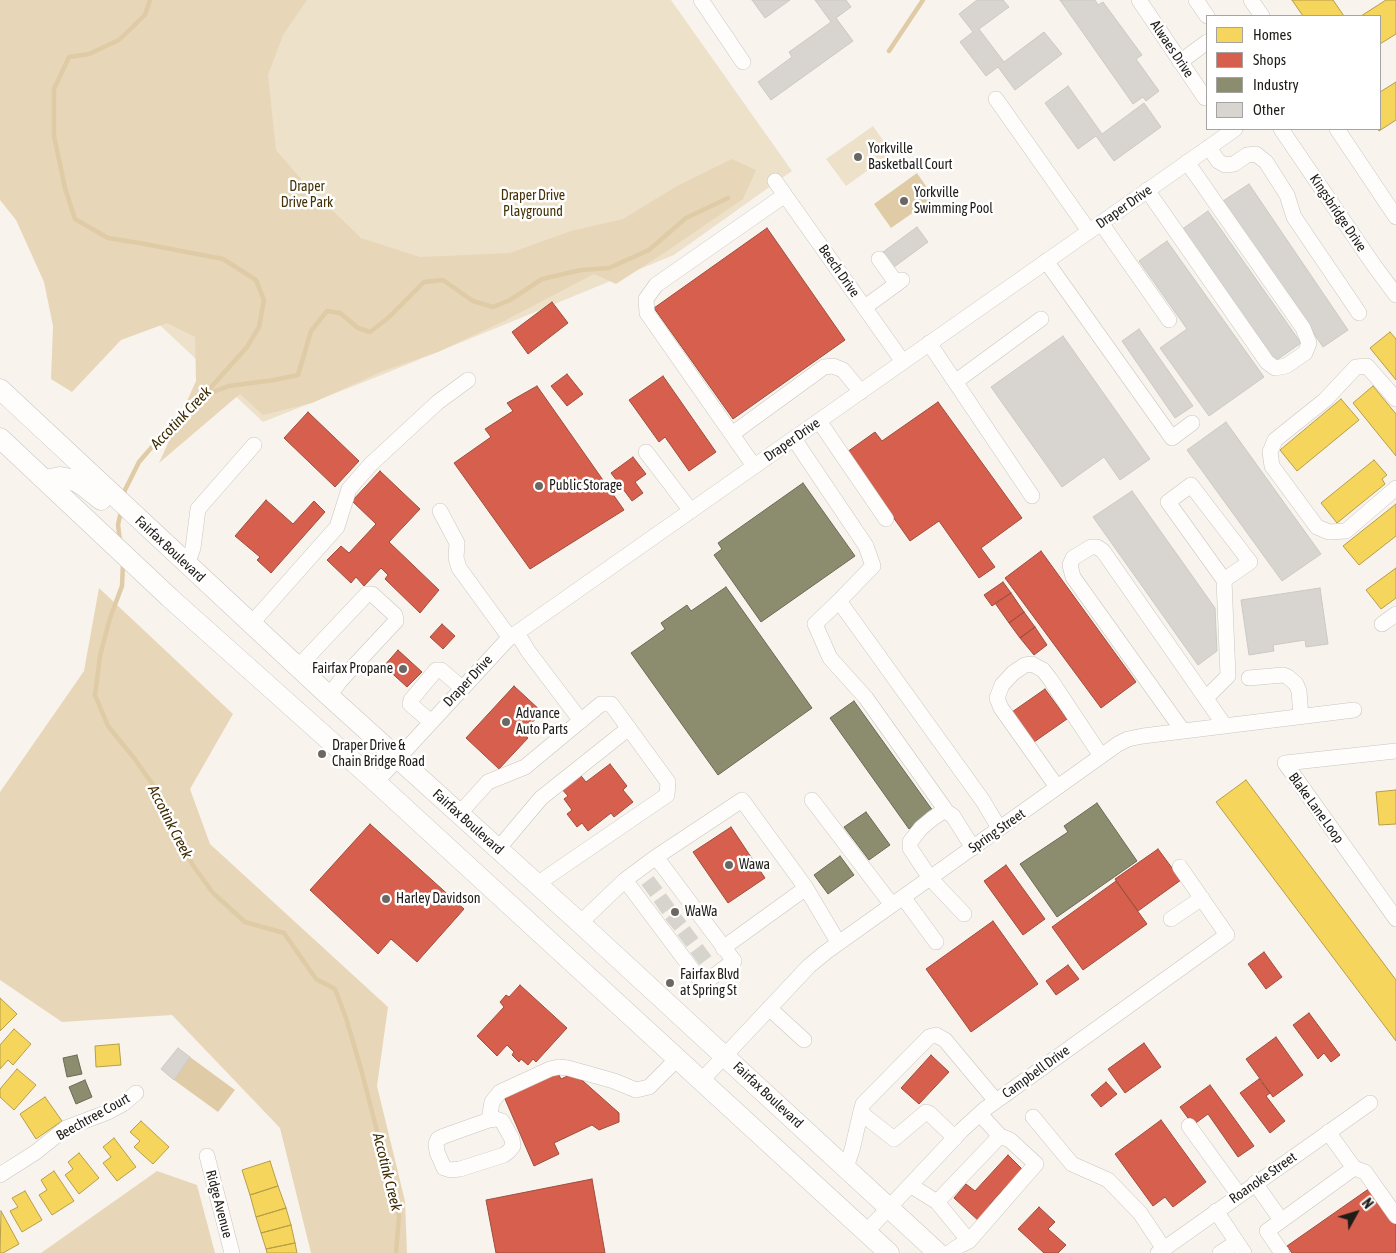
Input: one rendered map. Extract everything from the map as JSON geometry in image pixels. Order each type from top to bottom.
[{"type":"main road","points":[[0,389],[82,476],[71,479],[45,480]]},
{"type":"main road","points":[[0,438],[170,598],[376,782],[889,1253]]},
{"type":"main road","name":"Fairfax Boulevard","points":[[82,476],[110,508],[180,559],[459,814],[504,842],[537,884],[938,1253]]},
{"type":"street","points":[[701,0],[743,62]]},
{"type":"street","name":"Alwaes Drive","points":[[1139,0],[1205,98]]},
{"type":"street","points":[[1196,0],[1206,15]]},
{"type":"street","points":[[1251,0],[1261,15]]},
{"type":"street","points":[[1180,62],[1206,43]]},
{"type":"street","points":[[996,99],[1169,320]]},
{"type":"street","name":"Draper Drive","points":[[376,782],[500,647],[514,636],[1234,130]]},
{"type":"street","name":"Kingsbridge Drive","points":[[1282,130],[1390,275],[1396,295]]},
{"type":"street","points":[[1338,130],[1396,217]]},
{"type":"street","points":[[1209,147],[1218,161],[1225,166],[1234,164],[1247,155],[1256,154],[1266,162],[1287,195],[1294,217],[1359,313]]},
{"type":"street","points":[[1147,190],[1267,362],[1275,368],[1286,366],[1305,353],[1309,343],[1303,328],[1187,162]]},
{"type":"street","name":"Beech Drive","points":[[776,181],[903,362]]},
{"type":"street","points":[[754,466],[647,314],[646,299],[656,285],[785,195]]},
{"type":"street","points":[[864,307],[899,282],[880,259]]},
{"type":"street","points":[[1046,261],[1172,438],[1192,423]]},
{"type":"street","points":[[955,382],[1041,319]]},
{"type":"street","points":[[929,343],[1032,496]]},
{"type":"street","points":[[732,434],[824,367],[833,366],[843,370],[861,392]]},
{"type":"street","points":[[1396,399],[1367,366],[1356,367],[1325,400],[1275,440],[1270,452],[1272,466],[1318,527],[1329,532],[1346,531],[1396,488]]},
{"type":"street","points":[[251,624],[337,527],[349,489],[371,464],[438,402],[468,380]]},
{"type":"street","points":[[819,421],[886,519]]},
{"type":"street","points":[[794,439],[866,546],[873,566],[815,624],[830,658],[866,698],[973,848]]},
{"type":"street","points":[[180,559],[193,548],[198,509],[254,445]]},
{"type":"street","points":[[646,452],[691,511]]},
{"type":"street","points":[[1206,698],[1228,676],[1224,580],[1168,502],[1191,485],[1250,562],[1224,580]]},
{"type":"street","points":[[440,510],[457,543],[456,558],[459,568],[528,651],[581,721]]},
{"type":"street","points":[[1183,731],[1073,577],[1070,565],[1073,558],[1091,547],[1097,547],[1103,551],[1225,726]]},
{"type":"street","points":[[298,667],[367,594],[372,594],[395,615],[396,621],[340,681],[329,696]]},
{"type":"street","points":[[840,601],[983,800],[1000,828]]},
{"type":"street","points":[[1382,624],[1396,614]]},
{"type":"street","points":[[1057,787],[1001,708],[997,698],[1002,685],[1025,665],[1032,664],[1043,670],[1101,756]]},
{"type":"street","points":[[431,722],[410,704],[411,700],[436,670],[441,670],[462,688]]},
{"type":"street","points":[[1249,678],[1283,675],[1288,677],[1296,684],[1299,691],[1301,716]]},
{"type":"street","points":[[459,814],[488,782],[525,767],[601,704],[611,704],[668,782],[667,795],[537,884]]},
{"type":"street","name":"Spring Street","points":[[702,1080],[808,966],[838,942],[1118,744],[1128,740],[1183,731],[1354,710]]},
{"type":"street","points":[[504,842],[541,798],[629,728]]},
{"type":"street","name":"Blake Lane Loop","points":[[1396,751],[1284,763],[1396,919]]},
{"type":"street","points":[[580,922],[625,880],[742,800],[806,888],[838,942]]},
{"type":"street","points":[[812,800],[898,901],[936,942]]},
{"type":"street","points":[[947,812],[942,812],[921,828],[910,842],[910,848],[930,878],[964,914]]},
{"type":"street","points":[[625,880],[642,894],[691,962],[702,984],[734,961],[702,926],[678,894],[666,877],[656,857]]},
{"type":"street","points":[[1172,919],[1202,898],[1180,867]]},
{"type":"street","points":[[718,945],[806,888]]},
{"type":"street","name":"Campbell Drive","points":[[866,1232],[980,1114],[1226,935],[1202,898]]},
{"type":"street","points":[[769,1008],[804,1040]]},
{"type":"street","points":[[846,1167],[852,1150],[862,1104],[929,1037],[936,1035],[945,1040],[996,1101]]},
{"type":"street","points":[[489,1120],[492,1102],[500,1092],[550,1069],[568,1068],[614,1081],[636,1090],[649,1087],[678,1058]]},
{"type":"street","name":"Beechtree Court","points":[[1,1172],[36,1152],[66,1128],[108,1112],[123,1104],[136,1093]]},
{"type":"street","name":"Roanoke Street","points":[[1161,1251],[1370,1103]]},
{"type":"street","points":[[861,1111],[894,1139],[926,1112],[930,1113],[955,1138]]},
{"type":"street","points":[[950,1253],[968,1241],[1036,1164],[1010,1140],[1000,1136],[980,1114]]},
{"type":"street","points":[[1033,1117],[1072,1164],[1108,1180],[1140,1213],[1161,1251]]},
{"type":"street","points":[[496,1119],[502,1121],[506,1126],[513,1146],[510,1151],[504,1155],[460,1169],[450,1170],[444,1168],[437,1152],[436,1144],[438,1139],[489,1120],[496,1119]]},
{"type":"street","points":[[1189,1126],[1239,1195]]},
{"type":"street","points":[[1328,1132],[1354,1168],[1365,1172],[1396,1216]]},
{"type":"street","points":[[937,1202],[1000,1136]]},
{"type":"street","name":"Ridge Avenue","points":[[207,1156],[232,1253]]},
{"type":"street","points":[[1282,1253],[1267,1231],[1354,1168]]},
{"type":"street","points":[[1256,1183],[1281,1220]]},
{"type":"street","points":[[910,1185],[937,1202],[968,1241]]},
{"type":"street","points":[[1216,1211],[1241,1247],[1220,1253]]},
{"type":"green space","points":[[0,0],[307,0],[283,35],[268,75],[276,150],[307,186],[361,238],[420,257],[510,253],[571,231],[623,219],[677,186],[732,159],[756,170],[743,199],[616,284],[594,274],[504,321],[438,352],[383,371],[312,403],[263,415],[240,394],[159,463],[196,381],[195,337],[167,323],[121,340],[72,392],[51,379],[53,326],[44,282],[16,220],[0,200]]},
{"type":"green space","name":"Draper Drive Park","points":[[26,0],[671,0],[792,171],[674,255],[263,422],[0,175],[0,17]]},
{"type":"green space","name":"Yorkville Basketball Court","points":[[873,126],[892,153],[846,186],[826,159]]},
{"type":"green space","points":[[99,588],[233,714],[190,789],[210,844],[388,1007],[377,1086],[405,1201],[407,1253],[311,1253],[280,1128],[172,1015],[62,1022],[0,980],[0,792],[84,671]]},
{"type":"green space","points":[[157,1171],[197,1185],[215,1253],[41,1253]]},
{"type":"shaded area","name":"Yorkville Swimming Pool","points":[[917,173],[934,198],[891,228],[874,204]]},
{"type":"shaded area","points":[[190,1057],[235,1090],[218,1112],[174,1080]]},
{"type":"building: Homes","points":[[1292,0],[1333,0],[1343,15],[1302,15]]},
{"type":"building: Homes","points":[[1386,0],[1396,0],[1396,34],[1381,43],[1381,15],[1363,15]]},
{"type":"building: Homes","points":[[1396,82],[1396,120],[1381,130],[1381,91]]},
{"type":"building: Homes","points":[[1390,332],[1396,339],[1396,380],[1370,348]]},
{"type":"building: Homes","points":[[1373,386],[1396,414],[1396,456],[1353,403]]},
{"type":"building: Homes","points":[[1341,399],[1359,420],[1297,471],[1280,450]]},
{"type":"building: Homes","points":[[1374,460],[1387,475],[1382,479],[1385,484],[1337,523],[1321,503]]},
{"type":"building: Homes","points":[[1396,504],[1396,536],[1359,565],[1343,546]]},
{"type":"building: Homes","points":[[1396,568],[1396,598],[1381,609],[1366,590]]},
{"type":"building: Homes","points":[[1246,780],[1396,980],[1396,1041],[1216,802]]},
{"type":"building: Homes","points":[[1396,790],[1396,824],[1379,825],[1376,792]]},
{"type":"building: Homes","points":[[0,998],[17,1014],[0,1031]]},
{"type":"building: Homes","points":[[14,1029],[31,1044],[13,1065],[8,1060],[0,1069],[0,1045]]},
{"type":"building: Homes","points":[[119,1044],[121,1065],[96,1067],[95,1046]]},
{"type":"building: Homes","points":[[17,1069],[36,1085],[14,1110],[0,1097],[0,1089]]},
{"type":"building: Homes","points":[[45,1097],[62,1121],[36,1139],[20,1114]]},
{"type":"building: Homes","points":[[141,1121],[169,1147],[153,1164],[134,1147],[140,1141],[130,1132]]},
{"type":"building: Homes","points":[[114,1138],[136,1167],[117,1181],[103,1163],[111,1157],[103,1147]]},
{"type":"building: Homes","points":[[79,1153],[99,1178],[79,1194],[65,1175],[73,1169],[68,1162]]},
{"type":"building: Homes","points":[[270,1161],[278,1186],[250,1195],[242,1170]]},
{"type":"building: Homes","points":[[54,1171],[74,1201],[52,1215],[39,1195],[47,1190],[41,1180]]},
{"type":"building: Homes","points":[[278,1186],[286,1208],[256,1217],[250,1195]]},
{"type":"building: Homes","points":[[25,1191],[42,1220],[22,1232],[10,1211],[18,1207],[12,1198]]},
{"type":"building: Homes","points":[[286,1208],[291,1225],[261,1233],[256,1217]]},
{"type":"building: Homes","points":[[1,1211],[19,1244],[3,1253],[0,1253]]},
{"type":"building: Homes","points":[[291,1225],[295,1243],[266,1249],[261,1233]]},
{"type":"building: Homes","points":[[295,1243],[297,1253],[267,1253],[266,1249]]},
{"type":"building: Shops","points":[[767,228],[845,340],[733,419],[654,308]]},
{"type":"building: Shops","points":[[552,302],[568,323],[528,354],[512,332]]},
{"type":"building: Shops","points":[[567,374],[583,394],[567,406],[551,386]]},
{"type":"building: Shops","points":[[663,376],[716,452],[689,471],[665,437],[659,442],[629,400]]},
{"type":"building: Shops","name":"Public Storage","points":[[537,386],[624,510],[530,569],[454,463],[491,437],[485,429],[513,411],[507,403]]},
{"type":"building: Shops","points":[[938,402],[1022,518],[981,548],[995,567],[979,578],[939,521],[910,541],[847,452],[875,432],[882,441]]},
{"type":"building: Shops","points":[[308,412],[359,461],[335,487],[284,438]]},
{"type":"building: Shops","points":[[633,457],[646,474],[635,482],[643,493],[632,501],[611,473]]},
{"type":"building: Shops","points":[[380,471],[420,509],[389,542],[439,590],[420,613],[385,579],[388,575],[381,568],[364,586],[356,577],[351,583],[327,560],[341,546],[349,553],[376,524],[352,501]]},
{"type":"building: Shops","points":[[266,500],[293,524],[314,501],[325,512],[271,573],[257,560],[260,557],[235,536]]},
{"type":"building: Shops","points":[[1041,551],[1136,682],[1101,708],[1005,578]]},
{"type":"building: Shops","points":[[1003,582],[1011,593],[992,606],[984,595]]},
{"type":"building: Shops","points":[[1011,593],[1024,612],[1009,623],[995,603]]},
{"type":"building: Shops","points":[[1024,612],[1035,627],[1020,638],[1009,623]]},
{"type":"building: Shops","points":[[442,624],[455,636],[443,649],[430,637]]},
{"type":"building: Shops","points":[[1035,627],[1047,645],[1034,655],[1020,638]]},
{"type":"building: Shops","name":"Fairfax Propane","points":[[398,650],[422,672],[407,687],[384,666]]},
{"type":"building: Shops","name":"Advance Auto Parts","points":[[514,686],[542,712],[522,733],[528,738],[499,769],[466,738]]},
{"type":"building: Shops","points":[[1045,689],[1067,719],[1034,742],[1012,712]]},
{"type":"building: Shops","points":[[610,764],[627,786],[623,790],[633,802],[614,817],[611,813],[588,831],[582,823],[577,827],[567,814],[572,810],[564,799],[568,796],[560,787],[578,772],[586,782]]},
{"type":"building: Shops","name":"Harley Davidson","points":[[370,824],[464,909],[417,962],[391,939],[378,954],[310,890]]},
{"type":"building: Shops","name":"Wawa","points":[[731,827],[765,878],[728,903],[693,852]]},
{"type":"building: Shops","points":[[1158,849],[1181,880],[1138,911],[1115,879]]},
{"type":"building: Shops","points":[[1006,865],[1045,919],[1023,935],[984,881]]},
{"type":"building: Shops","points":[[1116,881],[1147,924],[1083,970],[1052,927]]},
{"type":"building: Shops","points":[[993,921],[1038,984],[971,1032],[926,969]]},
{"type":"building: Shops","points":[[1264,952],[1282,977],[1266,989],[1248,964]]},
{"type":"building: Shops","points":[[1068,965],[1079,979],[1056,995],[1046,981]]},
{"type":"building: Shops","points":[[520,985],[567,1028],[536,1062],[533,1059],[528,1065],[521,1059],[519,1062],[512,1055],[514,1052],[507,1045],[497,1056],[477,1036],[504,1007],[500,1002],[506,995],[509,997]]},
{"type":"building: Shops","points":[[1309,1013],[1340,1055],[1331,1062],[1324,1053],[1318,1059],[1293,1025]]},
{"type":"building: Shops","points":[[1276,1037],[1303,1075],[1273,1097],[1246,1059]]},
{"type":"building: Shops","points":[[1144,1043],[1161,1067],[1125,1093],[1108,1069]]},
{"type":"building: Shops","points":[[931,1055],[949,1072],[919,1104],[901,1088]]},
{"type":"building: Shops","points":[[556,1069],[561,1079],[574,1073],[619,1113],[619,1122],[599,1130],[592,1125],[554,1143],[559,1154],[534,1166],[502,1092]]},
{"type":"building: Shops","points":[[1259,1079],[1270,1093],[1266,1096],[1285,1121],[1270,1133],[1240,1093]]},
{"type":"building: Shops","points":[[1106,1082],[1117,1094],[1101,1107],[1091,1095]]},
{"type":"building: Shops","points":[[1210,1085],[1254,1146],[1238,1157],[1208,1114],[1193,1125],[1180,1107]]},
{"type":"building: Shops","points":[[1161,1120],[1206,1182],[1173,1207],[1165,1197],[1153,1206],[1115,1154]]},
{"type":"building: Shops","points":[[1008,1155],[1022,1169],[990,1204],[995,1208],[981,1223],[954,1198],[966,1184],[975,1191]]},
{"type":"building: Shops","points":[[592,1179],[605,1253],[496,1253],[486,1200]]},
{"type":"building: Shops","points":[[1370,1188],[1396,1225],[1396,1253],[1292,1253],[1287,1246]]},
{"type":"building: Shops","points":[[1039,1207],[1055,1222],[1048,1229],[1066,1245],[1058,1253],[1044,1253],[1018,1229]]},
{"type":"building: Industry","points":[[803,483],[855,556],[761,622],[714,555],[722,549],[718,543]]},
{"type":"building: Industry","points":[[726,587],[812,708],[718,775],[631,653],[665,629],[661,623],[687,605],[691,611]]},
{"type":"building: Industry","points":[[854,701],[933,811],[909,829],[830,718]]},
{"type":"building: Industry","points":[[1097,803],[1137,861],[1057,917],[1020,864],[1068,832],[1064,826]]},
{"type":"building: Industry","points":[[866,812],[890,845],[869,860],[844,827]]},
{"type":"building: Industry","points":[[840,856],[854,875],[828,894],[814,875]]},
{"type":"building: Industry","points":[[77,1055],[82,1074],[67,1077],[63,1058]]},
{"type":"building: Industry","points":[[85,1080],[92,1097],[76,1104],[69,1087]]},
{"type":"building: Other","points":[[752,0],[790,0],[765,18]]},
{"type":"building: Other","points":[[815,0],[846,0],[851,7],[836,18],[853,41],[771,100],[758,82],[792,57],[789,52],[831,22]]},
{"type":"building: Other","points":[[977,0],[1003,0],[1009,7],[979,29],[1004,62],[1044,32],[1062,54],[1015,90],[998,67],[986,76],[960,42],[973,32],[959,14]]},
{"type":"building: Other","points":[[1060,0],[1095,0],[1098,5],[1103,2],[1142,55],[1136,59],[1159,91],[1146,101],[1143,97],[1133,104]]},
{"type":"building: Other","points":[[1068,86],[1102,134],[1144,103],[1161,127],[1114,161],[1096,136],[1078,149],[1045,103]]},
{"type":"building: Other","points":[[1249,184],[1348,330],[1323,347],[1223,201]]},
{"type":"building: Other","points":[[1208,211],[1301,343],[1274,362],[1181,230]]},
{"type":"building: Other","points":[[917,227],[928,242],[894,267],[883,252]]},
{"type":"building: Other","points":[[1167,241],[1264,377],[1209,416],[1160,348],[1187,329],[1139,261]]},
{"type":"building: Other","points":[[1139,329],[1193,406],[1175,418],[1122,341]]},
{"type":"building: Other","points":[[1063,336],[1150,459],[1120,480],[1104,457],[1062,487],[991,387]]},
{"type":"building: Other","points":[[1226,422],[1321,554],[1282,581],[1187,450]]},
{"type":"building: Other","points":[[1132,491],[1215,608],[1217,651],[1198,665],[1093,517]]},
{"type":"building: Other","points":[[1320,588],[1328,644],[1306,647],[1305,640],[1273,645],[1274,651],[1249,655],[1241,600]]},
{"type":"building: Other","points":[[178,1048],[190,1057],[174,1080],[161,1069]]},
{"type":"waterway","name":"Accotink Creek","points":[[124,496],[125,490],[139,462],[170,426],[204,395],[247,347],[259,327],[264,300],[256,280],[223,259],[108,238],[75,219],[65,188],[54,136],[54,89],[69,57],[89,54],[119,40],[145,15],[150,0]]},
{"type":"waterway","points":[[889,51],[923,0]]},
{"type":"waterway","points":[[205,395],[229,386],[298,375],[311,331],[327,311],[340,313],[358,328],[370,332],[388,318],[424,282],[443,280],[473,301],[493,307],[510,300],[542,279],[581,270],[609,268],[649,250],[686,218],[728,198]]},
{"type":"waterway","name":"Accotink Creek","points":[[120,541],[118,525],[121,511]]},
{"type":"waterway","name":"Accotink Creek","points":[[123,563],[122,586],[110,618],[100,656],[95,695],[108,726],[158,792],[192,864],[213,893],[245,922],[284,933],[316,979],[335,989],[361,1069],[399,1216],[396,1253]]},
{"type":"tunnel","points":[[646,891],[662,879]]},
{"type":"tunnel","points":[[658,908],[675,896]]},
{"type":"tunnel","points":[[670,925],[686,912]]},
{"type":"tunnel","points":[[682,941],[698,929]]},
{"type":"tunnel","points":[[695,959],[711,947]]},
{"type":"place","name":"Yorkville Basketball Court","points":[[858,157]]},
{"type":"place","name":"Yorkville Swimming Pool","points":[[904,201]]},
{"type":"place","name":"Public Storage","points":[[539,486]]},
{"type":"place","name":"Fairfax Propane","points":[[403,669]]},
{"type":"place","name":"Advance Auto Parts","points":[[506,722]]},
{"type":"place","name":"Draper Drive & Chain Bridge Road","points":[[322,754]]},
{"type":"place","name":"Wawa","points":[[729,865]]},
{"type":"place","name":"Harley Davidson","points":[[386,899]]},
{"type":"place","name":"WaWa","points":[[675,912]]},
{"type":"place","name":"Fairfax Blvd at Spring St","points":[[670,983]]},
{"type":"park label","name":"Draper Drive Playground","points":[[533,204]]}]
